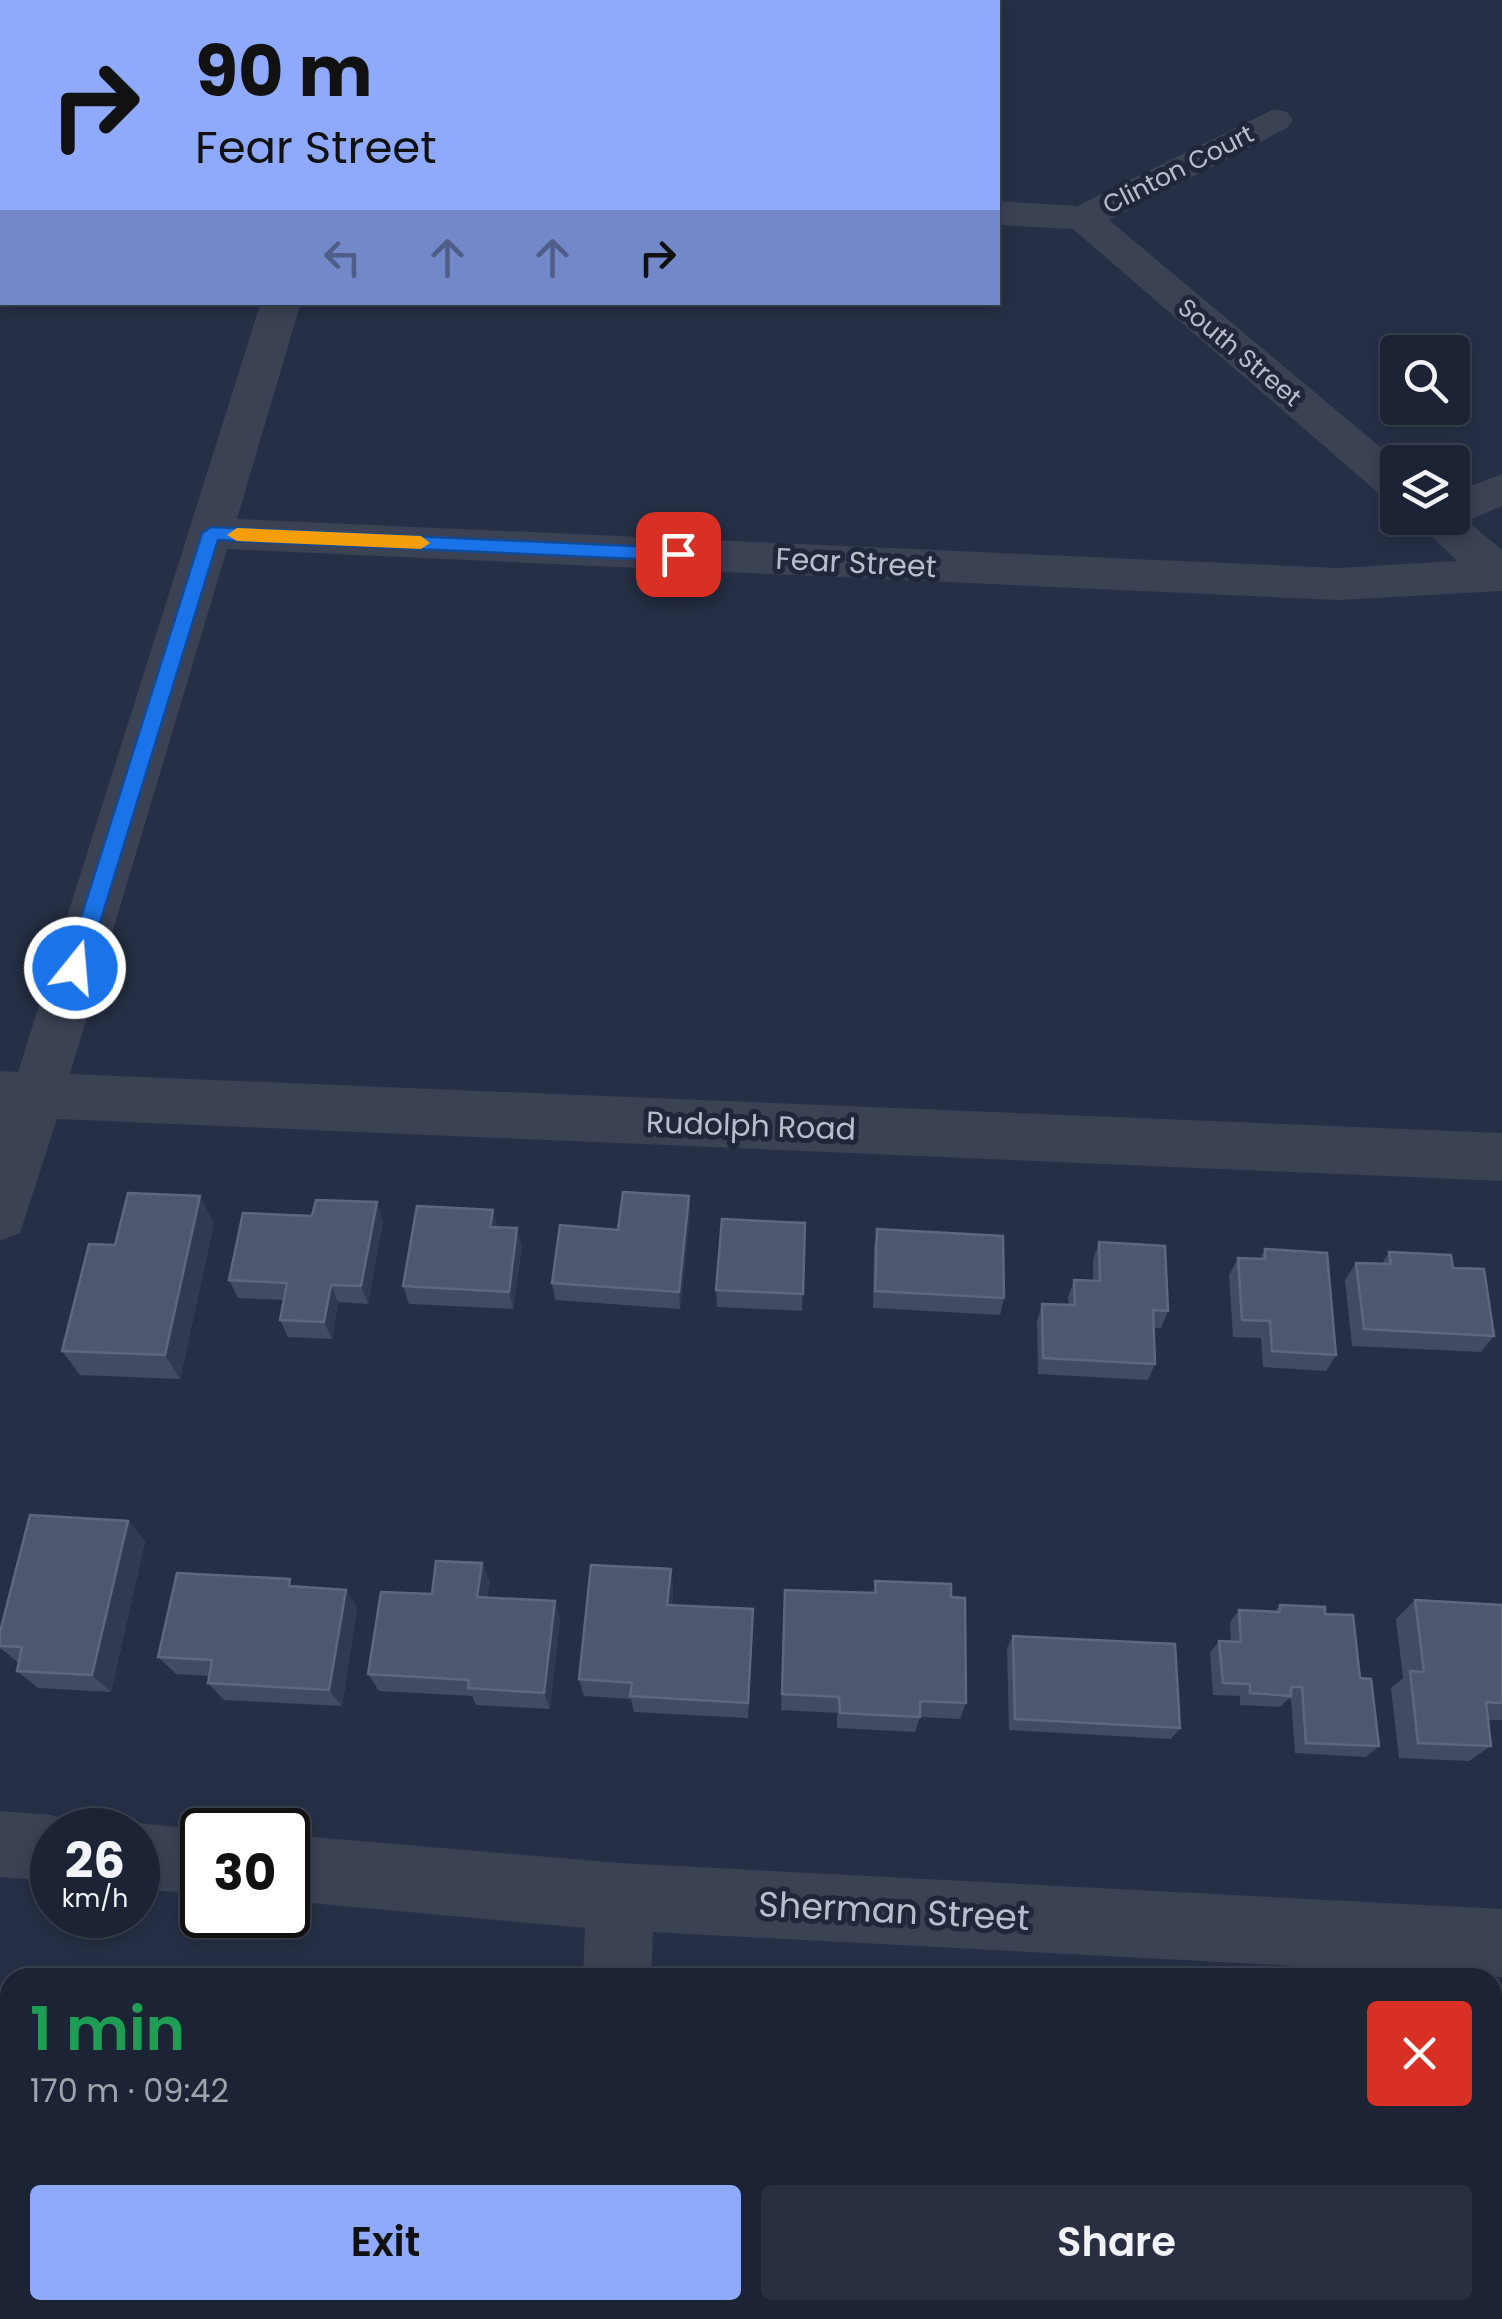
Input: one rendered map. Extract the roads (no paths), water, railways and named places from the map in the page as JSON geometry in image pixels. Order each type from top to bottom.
[{"type":"street","name":"Clinton Court","points":[[1082,218],[1274,120]]},
{"type":"street","points":[[1000,213],[1082,218]]},
{"type":"street","name":"South Street","points":[[1082,218],[1380,471]]},
{"type":"street","points":[[0,1216],[18,1095],[211,533],[281,305]]},
{"type":"street","points":[[1470,502],[1502,489]]},
{"type":"street","name":"Fear Street","points":[[211,533],[1338,584],[1502,575]]},
{"type":"street","points":[[1455,535],[1502,575]]},
{"type":"street","name":"Rudolph Road","points":[[18,1095],[1502,1157]]},
{"type":"street","points":[[0,1844],[30,1846]]},
{"type":"street","name":"Sherman Street","points":[[310,1870],[620,1897],[1502,1943]]},
{"type":"street","points":[[617,1968],[620,1897]]}]
